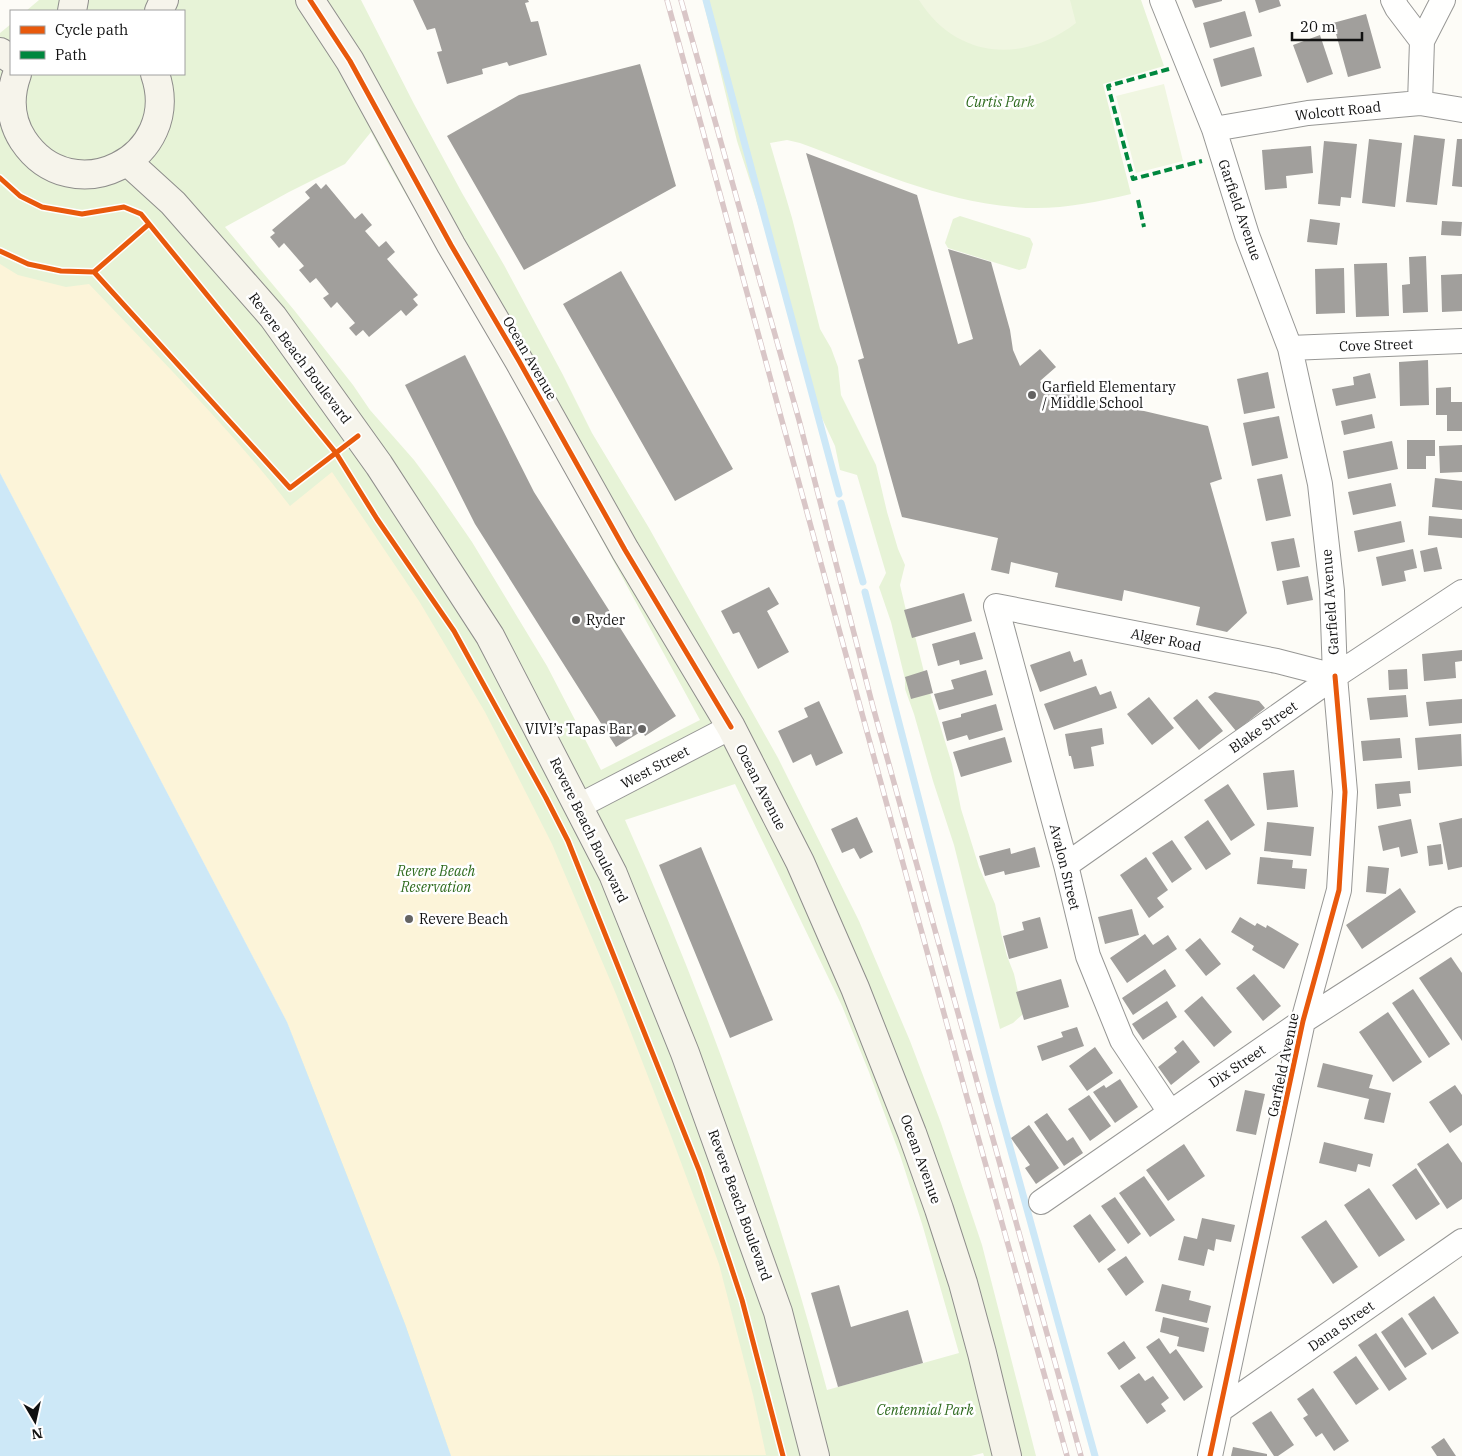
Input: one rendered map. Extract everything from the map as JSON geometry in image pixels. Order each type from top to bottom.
[{"type":"main road","name":"Ocean Avenue","points":[[310,0],[350,60],[451,245],[625,550],[731,728],[800,862],[855,988],[912,1133],[963,1283],[1007,1456]]},
{"type":"main road","name":"Ocean Avenue","points":[[330,0],[350,60]]},
{"type":"main road","points":[[17,75],[12,86],[13,115],[18,132],[28,148],[42,160],[59,170],[77,174],[93,174],[113,169],[128,162],[141,150],[156,126],[160,109],[160,95],[155,75]]},
{"type":"main road","name":"Revere Beach Boulevard","points":[[128,162],[173,203],[273,317],[379,465],[490,636],[613,874],[685,1053],[767,1278],[792,1359],[815,1456]]},
{"type":"street","name":"Garfield Avenue","points":[[1162,0],[1214,129],[1247,235],[1290,348],[1320,484],[1332,591],[1335,676],[1345,792],[1339,890],[1303,1021],[1210,1456]]},
{"type":"street","points":[[1393,0],[1422,41]]},
{"type":"street","points":[[1420,103],[1422,41],[1443,0]]},
{"type":"street","name":"Wolcott Road","points":[[1214,129],[1308,112],[1420,103],[1462,110]]},
{"type":"street","name":"Cove Street","points":[[1290,348],[1462,342]]},
{"type":"street","name":"Blake Street","points":[[1066,865],[1335,676],[1462,592]]},
{"type":"street","name":"Alger Road","points":[[996,606],[1277,662],[1335,676]]},
{"type":"street","name":"Avalon Street","points":[[996,606],[1066,865],[1088,956],[1122,1040],[1170,1112]]},
{"type":"street","name":"West Street","points":[[579,806],[731,728]]},
{"type":"street","name":"Dix Street","points":[[1041,1202],[1303,1021],[1462,919]]},
{"type":"street","name":"Dana Street","points":[[1220,1410],[1462,1241]]},
{"type":"green space","name":"Revere Beach Reservation","points":[[39,0],[361,0],[414,104],[462,193],[504,265],[592,433],[649,528],[778,758],[859,921],[910,1041],[941,1123],[982,1245],[1036,1456],[984,1456],[983,1453],[971,1456],[451,1456],[287,1022],[0,473],[0,33],[10,25],[10,75],[185,75],[185,10],[27,10]],"holes":[[[371,132],[392,171],[507,362],[700,720],[601,770],[547,666],[472,542],[437,491],[414,460],[370,410],[353,385],[294,310],[225,227],[345,164]],[[735,784],[842,1006],[901,1158],[959,1353],[827,1390],[785,1245],[737,1101],[684,959],[625,820]]]},
{"type":"green space","name":"Curtis Park","points":[[703,0],[1141,0],[1164,66],[1103,84],[1131,194],[1102,200],[1044,208],[986,204],[932,191],[800,143],[787,140],[770,143],[792,218],[820,329],[831,348],[838,367],[841,395],[876,465],[887,512],[905,565],[900,585],[908,619],[915,636],[926,680],[952,764],[961,809],[979,867],[995,904],[1007,956],[1014,974],[1023,1014],[1013,1023],[1000,1029],[954,845],[905,689],[905,679],[891,622],[879,587],[886,573],[857,475],[840,470],[835,446],[813,399],[774,255],[737,141]]},
{"type":"green space","points":[[919,0],[1070,0],[1076,23],[1056,36],[1034,45],[1013,49],[991,49],[971,44],[952,34],[934,20]]},
{"type":"green space","points":[[1164,84],[1183,161],[1136,173],[1116,96]]},
{"type":"green space","points":[[960,216],[1030,238],[1033,244],[1026,268],[1019,270],[948,248],[945,243],[953,219]]},
{"type":"sand","name":"Revere Beach","points":[[0,264],[18,275],[66,287],[89,284],[218,420],[290,506],[332,472],[419,601],[485,712],[552,844],[616,994],[719,1264],[753,1395],[766,1455],[451,1456],[405,1324],[287,1022],[0,473]]},
{"type":"water","points":[[0,473],[287,1022],[405,1324],[451,1456],[0,1456]]},
{"type":"building","points":[[413,0],[528,0],[529,2],[525,3],[531,22],[538,21],[547,55],[509,66],[507,62],[482,69],[483,74],[447,84],[437,52],[442,51],[435,28],[427,30]]},
{"type":"building","points":[[1192,0],[1222,0],[1222,1],[1195,8]]},
{"type":"building","points":[[1255,0],[1279,0],[1281,6],[1259,13]]},
{"type":"building","points":[[1245,11],[1252,36],[1210,48],[1203,23]]},
{"type":"building","points":[[1366,14],[1381,68],[1348,77],[1333,23]]},
{"type":"building","points":[[1320,35],[1333,74],[1307,83],[1293,45]]},
{"type":"building","points":[[1254,47],[1262,76],[1221,87],[1213,59]]},
{"type":"building","points":[[640,64],[676,186],[524,270],[447,136],[519,95]]},
{"type":"building","points":[[1414,135],[1445,139],[1437,205],[1406,202]]},
{"type":"building","points":[[1369,139],[1402,143],[1395,207],[1362,203]]},
{"type":"building","points":[[1457,139],[1462,139],[1462,187],[1452,186]]},
{"type":"building","points":[[1324,141],[1357,144],[1351,198],[1341,197],[1340,206],[1318,204]]},
{"type":"building","points":[[1311,146],[1313,173],[1286,176],[1287,188],[1265,190],[1262,150]]},
{"type":"building","points":[[806,153],[917,195],[958,344],[973,339],[948,249],[991,262],[1010,330],[1013,350],[1020,366],[1040,349],[1056,367],[1040,381],[1042,383],[1063,392],[1208,426],[1222,479],[1210,483],[1247,613],[1227,632],[1196,625],[1200,607],[1124,590],[1122,601],[1055,587],[1058,573],[1011,562],[1009,574],[991,570],[998,538],[902,517],[858,360],[864,358]]},
{"type":"building","points":[[316,183],[321,189],[326,184],[355,219],[362,213],[372,225],[365,231],[379,247],[386,241],[395,252],[387,259],[418,295],[413,299],[418,305],[406,316],[401,310],[369,337],[363,330],[356,336],[349,328],[355,323],[337,302],[331,308],[323,298],[329,294],[316,278],[310,283],[299,270],[304,266],[284,243],[279,248],[270,237],[275,233],[272,230],[310,198],[305,192]]},
{"type":"building","points":[[1310,219],[1340,223],[1337,245],[1307,242]]},
{"type":"building","points":[[1442,221],[1462,222],[1461,236],[1441,235]]},
{"type":"building","points":[[1426,256],[1428,312],[1403,313],[1402,285],[1410,284],[1409,257]]},
{"type":"building","points":[[1387,263],[1389,316],[1356,317],[1354,264]]},
{"type":"building","points":[[1344,268],[1345,313],[1316,314],[1315,269]]},
{"type":"building","points":[[621,271],[733,469],[675,501],[563,304]]},
{"type":"building","points":[[1462,274],[1462,311],[1442,312],[1441,275]]},
{"type":"building","name":"Ryder","points":[[465,355],[534,492],[676,716],[645,736],[642,731],[616,747],[475,524],[405,385]]},
{"type":"building","points":[[1428,360],[1429,405],[1400,406],[1399,362]]},
{"type":"building","points":[[1268,372],[1275,408],[1244,414],[1237,379]]},
{"type":"building","points":[[1370,373],[1376,398],[1336,406],[1332,389],[1354,385],[1353,377]]},
{"type":"building","points":[[1451,387],[1451,402],[1462,402],[1462,431],[1447,431],[1447,415],[1436,415],[1436,388]]},
{"type":"building","points":[[1372,414],[1375,428],[1344,435],[1341,421]]},
{"type":"building","points":[[1279,416],[1288,458],[1252,466],[1243,423]]},
{"type":"building","points":[[1407,440],[1435,440],[1435,456],[1426,456],[1426,469],[1407,469]]},
{"type":"building","points":[[1392,441],[1398,469],[1348,479],[1343,451]]},
{"type":"building","points":[[1462,445],[1462,472],[1440,473],[1439,446]]},
{"type":"building","points":[[1282,474],[1291,516],[1266,521],[1257,479]]},
{"type":"building","points":[[1435,478],[1462,481],[1462,510],[1432,507]]},
{"type":"building","points":[[1391,483],[1396,506],[1353,515],[1348,492]]},
{"type":"building","points":[[1429,516],[1462,519],[1462,538],[1428,535]]},
{"type":"building","points":[[1401,521],[1405,542],[1358,552],[1354,531]]},
{"type":"building","points":[[1294,538],[1300,567],[1277,571],[1271,542]]},
{"type":"building","points":[[1437,547],[1442,569],[1424,572],[1420,551]]},
{"type":"building","points":[[1413,549],[1417,568],[1404,571],[1406,581],[1382,586],[1376,557]]},
{"type":"building","points":[[1308,576],[1313,600],[1287,605],[1282,581]]},
{"type":"building","points":[[769,587],[779,604],[767,611],[789,652],[758,669],[739,632],[733,634],[721,611]]},
{"type":"building","points":[[964,593],[972,621],[912,638],[904,610]]},
{"type":"building","points":[[975,632],[983,659],[960,665],[959,660],[938,666],[932,644]]},
{"type":"building","points":[[1462,650],[1462,661],[1455,662],[1456,678],[1424,681],[1422,654]]},
{"type":"building","points":[[1070,651],[1074,662],[1082,659],[1087,675],[1040,692],[1030,665]]},
{"type":"building","points":[[1407,669],[1408,689],[1389,690],[1388,670]]},
{"type":"building","points":[[927,670],[933,693],[911,699],[905,677]]},
{"type":"building","points":[[986,670],[993,695],[939,710],[934,694],[954,689],[951,680]]},
{"type":"building","points":[[1096,686],[1100,695],[1111,691],[1117,708],[1054,730],[1044,704]]},
{"type":"building","points":[[1215,692],[1259,701],[1265,708],[1236,731],[1208,697]]},
{"type":"building","points":[[1406,695],[1408,717],[1370,720],[1367,698]]},
{"type":"building","points":[[1149,697],[1174,728],[1152,745],[1127,714]]},
{"type":"building","points":[[1197,699],[1223,731],[1199,750],[1173,718]]},
{"type":"building","points":[[1462,699],[1462,723],[1429,726],[1426,702]]},
{"type":"building","points":[[819,701],[843,753],[816,766],[811,754],[793,763],[778,731],[808,717],[804,708]]},
{"type":"building","points":[[996,704],[1003,730],[969,740],[967,735],[947,741],[942,722],[961,717],[961,714]]},
{"type":"building","points":[[1102,728],[1104,744],[1091,747],[1094,766],[1074,769],[1071,756],[1069,756],[1065,734]]},
{"type":"building","points":[[1461,734],[1462,766],[1418,770],[1415,738]]},
{"type":"building","points":[[1005,737],[1012,762],[961,777],[953,752]]},
{"type":"building","points":[[1400,738],[1402,758],[1363,761],[1361,741]]},
{"type":"building","points":[[1294,770],[1298,807],[1267,810],[1263,773]]},
{"type":"building","points":[[1410,781],[1411,793],[1399,794],[1401,806],[1377,809],[1375,784]]},
{"type":"building","points":[[1228,784],[1255,825],[1231,841],[1204,800]]},
{"type":"building","points":[[857,817],[873,852],[860,859],[854,848],[842,853],[831,829]]},
{"type":"building","points":[[1462,818],[1462,867],[1448,870],[1439,823]]},
{"type":"building","points":[[1411,819],[1418,853],[1401,857],[1399,847],[1383,851],[1378,826]]},
{"type":"building","points":[[1208,820],[1231,854],[1206,870],[1184,837]]},
{"type":"building","points":[[1267,822],[1314,827],[1311,856],[1264,851]]},
{"type":"building","points":[[1172,840],[1192,869],[1172,883],[1152,853]]},
{"type":"building","points":[[1441,844],[1443,864],[1429,866],[1427,846]]},
{"type":"building","points":[[701,847],[773,1020],[730,1038],[659,865]]},
{"type":"building","points":[[1035,847],[1040,867],[1005,875],[1004,871],[985,876],[979,856],[1010,848],[1011,854]]},
{"type":"building","points":[[1146,857],[1168,890],[1157,898],[1164,907],[1149,918],[1120,875]]},
{"type":"building","points":[[1260,857],[1293,860],[1292,868],[1307,869],[1305,889],[1257,884]]},
{"type":"building","points":[[1368,866],[1389,868],[1386,894],[1366,892]]},
{"type":"building","points":[[1400,888],[1416,912],[1362,949],[1346,925]]},
{"type":"building","points":[[1132,909],[1139,935],[1105,944],[1098,917]]},
{"type":"building","points":[[1040,917],[1048,948],[1009,959],[1003,936],[1024,930],[1022,922]]},
{"type":"building","points":[[1240,917],[1255,926],[1257,923],[1266,928],[1267,925],[1299,944],[1284,969],[1252,950],[1254,946],[1231,932]]},
{"type":"building","points":[[1145,934],[1153,945],[1168,935],[1177,949],[1127,983],[1110,958]]},
{"type":"building","points":[[1200,938],[1221,964],[1206,976],[1185,950]]},
{"type":"building","points":[[1451,957],[1462,973],[1462,1041],[1419,978]]},
{"type":"building","points":[[1165,969],[1176,986],[1133,1015],[1122,998]]},
{"type":"building","points":[[1254,974],[1281,1006],[1263,1021],[1236,988]]},
{"type":"building","points":[[1061,979],[1069,1007],[1024,1020],[1016,992]]},
{"type":"building","points":[[1413,989],[1450,1044],[1429,1058],[1392,1003]]},
{"type":"building","points":[[1202,996],[1232,1032],[1214,1047],[1184,1011]]},
{"type":"building","points":[[1167,1001],[1177,1017],[1143,1040],[1132,1024]]},
{"type":"building","points":[[1388,1012],[1422,1062],[1393,1082],[1359,1032]]},
{"type":"building","points":[[1077,1027],[1084,1046],[1042,1061],[1037,1046],[1063,1037],[1061,1032]]},
{"type":"building","points":[[1183,1040],[1200,1062],[1171,1085],[1158,1067],[1177,1052],[1174,1048]]},
{"type":"building","points":[[1095,1047],[1113,1073],[1087,1091],[1069,1066]]},
{"type":"building","points":[[1323,1063],[1373,1075],[1369,1088],[1391,1093],[1384,1123],[1364,1119],[1369,1099],[1317,1087]]},
{"type":"building","points":[[1120,1079],[1138,1107],[1115,1123],[1093,1092],[1104,1085],[1106,1088]]},
{"type":"building","points":[[1455,1085],[1462,1095],[1462,1125],[1450,1133],[1429,1102]]},
{"type":"building","points":[[1245,1090],[1265,1094],[1256,1135],[1236,1131]]},
{"type":"building","points":[[1089,1095],[1111,1126],[1090,1141],[1068,1109]]},
{"type":"building","points":[[1047,1113],[1067,1141],[1073,1137],[1083,1153],[1064,1166],[1034,1122]]},
{"type":"building","points":[[1029,1125],[1059,1168],[1036,1184],[1025,1168],[1030,1165],[1011,1138]]},
{"type":"building","points":[[1324,1142],[1373,1154],[1370,1167],[1358,1164],[1356,1172],[1319,1163]]},
{"type":"building","points":[[1448,1143],[1462,1163],[1462,1199],[1447,1209],[1417,1164]]},
{"type":"building","points":[[1184,1144],[1205,1176],[1168,1201],[1146,1170]]},
{"type":"building","points":[[1416,1168],[1440,1204],[1416,1220],[1392,1185]]},
{"type":"building","points":[[1144,1176],[1175,1220],[1150,1237],[1119,1193]]},
{"type":"building","points":[[1369,1188],[1405,1240],[1379,1257],[1344,1205]]},
{"type":"building","points":[[1115,1197],[1141,1234],[1128,1244],[1101,1206]]},
{"type":"building","points":[[1090,1214],[1116,1250],[1099,1263],[1073,1226]]},
{"type":"building","points":[[1202,1218],[1235,1225],[1231,1242],[1216,1239],[1214,1251],[1208,1249],[1204,1266],[1178,1260],[1184,1236],[1197,1239]]},
{"type":"building","points":[[1326,1220],[1358,1267],[1333,1284],[1301,1237]]},
{"type":"building","points":[[1126,1256],[1144,1282],[1126,1296],[1107,1269]]},
{"type":"building","points":[[1162,1284],[1191,1291],[1189,1300],[1211,1306],[1207,1323],[1155,1311]]},
{"type":"building","points":[[839,1285],[851,1327],[908,1310],[923,1363],[838,1387],[811,1293]]},
{"type":"building","points":[[1434,1296],[1459,1333],[1432,1350],[1408,1314]]},
{"type":"building","points":[[1163,1317],[1209,1328],[1204,1352],[1177,1346],[1179,1337],[1160,1332]]},
{"type":"building","points":[[1402,1317],[1427,1354],[1405,1368],[1381,1332]]},
{"type":"building","points":[[1376,1333],[1407,1379],[1389,1391],[1358,1345]]},
{"type":"building","points":[[1159,1338],[1170,1354],[1176,1349],[1203,1387],[1184,1401],[1146,1347]]},
{"type":"building","points":[[1124,1341],[1136,1358],[1119,1370],[1107,1353]]},
{"type":"building","points":[[1356,1356],[1379,1389],[1356,1405],[1333,1372]]},
{"type":"building","points":[[1139,1373],[1145,1381],[1153,1376],[1169,1398],[1161,1404],[1166,1411],[1147,1424],[1120,1386]]},
{"type":"building","points":[[1313,1388],[1349,1441],[1334,1451],[1322,1433],[1316,1437],[1303,1418],[1308,1415],[1297,1399]]},
{"type":"building","points":[[1271,1411],[1294,1445],[1278,1456],[1274,1456],[1252,1423]]},
{"type":"building","points":[[1444,1438],[1456,1456],[1437,1456],[1431,1447]]},
{"type":"building","points":[[1233,1447],[1267,1454],[1267,1456],[1231,1456]]},
{"type":"waterway","points":[[706,0],[839,494]]},
{"type":"waterway","points":[[841,503],[863,582]]},
{"type":"waterway","points":[[865,592],[995,1093],[1095,1456]]},
{"type":"railway","points":[[667,0],[1067,1456]]},
{"type":"railway","points":[[681,0],[799,420],[873,707],[1081,1456]]},
{"type":"marked path","points":[[1169,69],[1108,86],[1133,179],[1202,161]]},
{"type":"marked path","points":[[1138,200],[1144,227]]},
{"type":"cycle path","points":[[310,0],[350,61],[451,245],[519,361],[625,550],[731,727]]},
{"type":"cycle path","points":[[0,178],[20,196],[42,207],[82,214],[124,207],[141,214],[336,453],[377,519],[454,631],[568,841],[699,1170],[742,1300],[783,1456]]},
{"type":"cycle path","points":[[94,272],[149,224]]},
{"type":"cycle path","points":[[0,251],[28,264],[61,271],[94,272],[290,488],[358,436]]},
{"type":"cycle path","points":[[1210,1456],[1303,1021],[1339,890],[1345,792],[1335,676]]},
{"type":"place","name":"Garfield Elementary / Middle School","points":[[1032,395]]},
{"type":"place","name":"Ryder","points":[[576,620]]},
{"type":"place","name":"VIVI’s Tapas Bar","points":[[642,729]]},
{"type":"place","name":"Revere Beach","points":[[409,919]]},
{"type":"park label","name":"Centennial Park","points":[[925,1410]]}]
